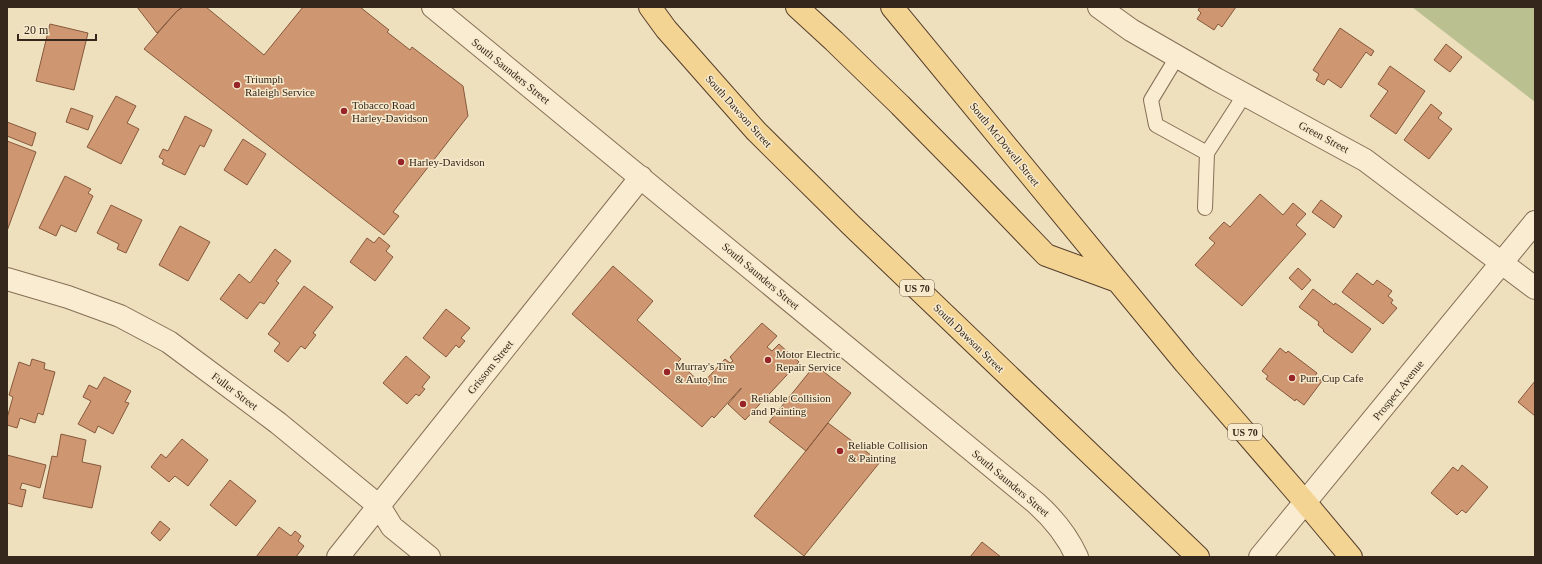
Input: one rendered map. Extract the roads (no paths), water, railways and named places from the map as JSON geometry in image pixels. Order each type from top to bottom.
[{"type":"main road","name":"South Dawson Street","points":[[650,7],[666,29],[756,131],[851,225],[1198,557]]},
{"type":"main road","points":[[797,7],[900,105],[1046,255],[1118,282]]},
{"type":"main road","name":"South McDowell Street","points":[[892,7],[1118,282]]},
{"type":"main road","name":"US 70","points":[[1118,282],[1184,363],[1351,557]]},
{"type":"street","name":"South Saunders Street","points":[[433,7],[642,177],[1046,512],[1062,530],[1077,557]]},
{"type":"street","name":"Green Street","points":[[1099,7],[1131,30],[1177,57],[1365,160],[1535,288]]},
{"type":"street","name":"Grissom Street","points":[[338,557],[642,177]]},
{"type":"street","name":"Prospect Avenue","points":[[1260,557],[1535,222]]},
{"type":"street","name":"Fuller Street","points":[[7,279],[68,297],[120,316],[169,342],[278,423],[379,506],[392,527],[429,557]]},
{"type":"lane","points":[[1177,57],[1151,100],[1156,125],[1207,153]]},
{"type":"lane","points":[[1205,208],[1207,153],[1245,94]]},
{"type":"place","name":"Triumph Raleigh Service","points":[[237,85]]},
{"type":"place","name":"Tobacco Road Harley-Davidson","points":[[344,111]]},
{"type":"place","name":"Harley-Davidson","points":[[401,162]]},
{"type":"place","name":"Motor Electric Repair Service","points":[[768,360]]},
{"type":"place","name":"Murray's Tire & Auto, Inc","points":[[667,372]]},
{"type":"place","name":"Purr Cup Cafe","points":[[1292,378]]},
{"type":"place","name":"Reliable Collision and Painting","points":[[743,404]]},
{"type":"place","name":"Reliable Collision & Painting","points":[[840,451]]}]
